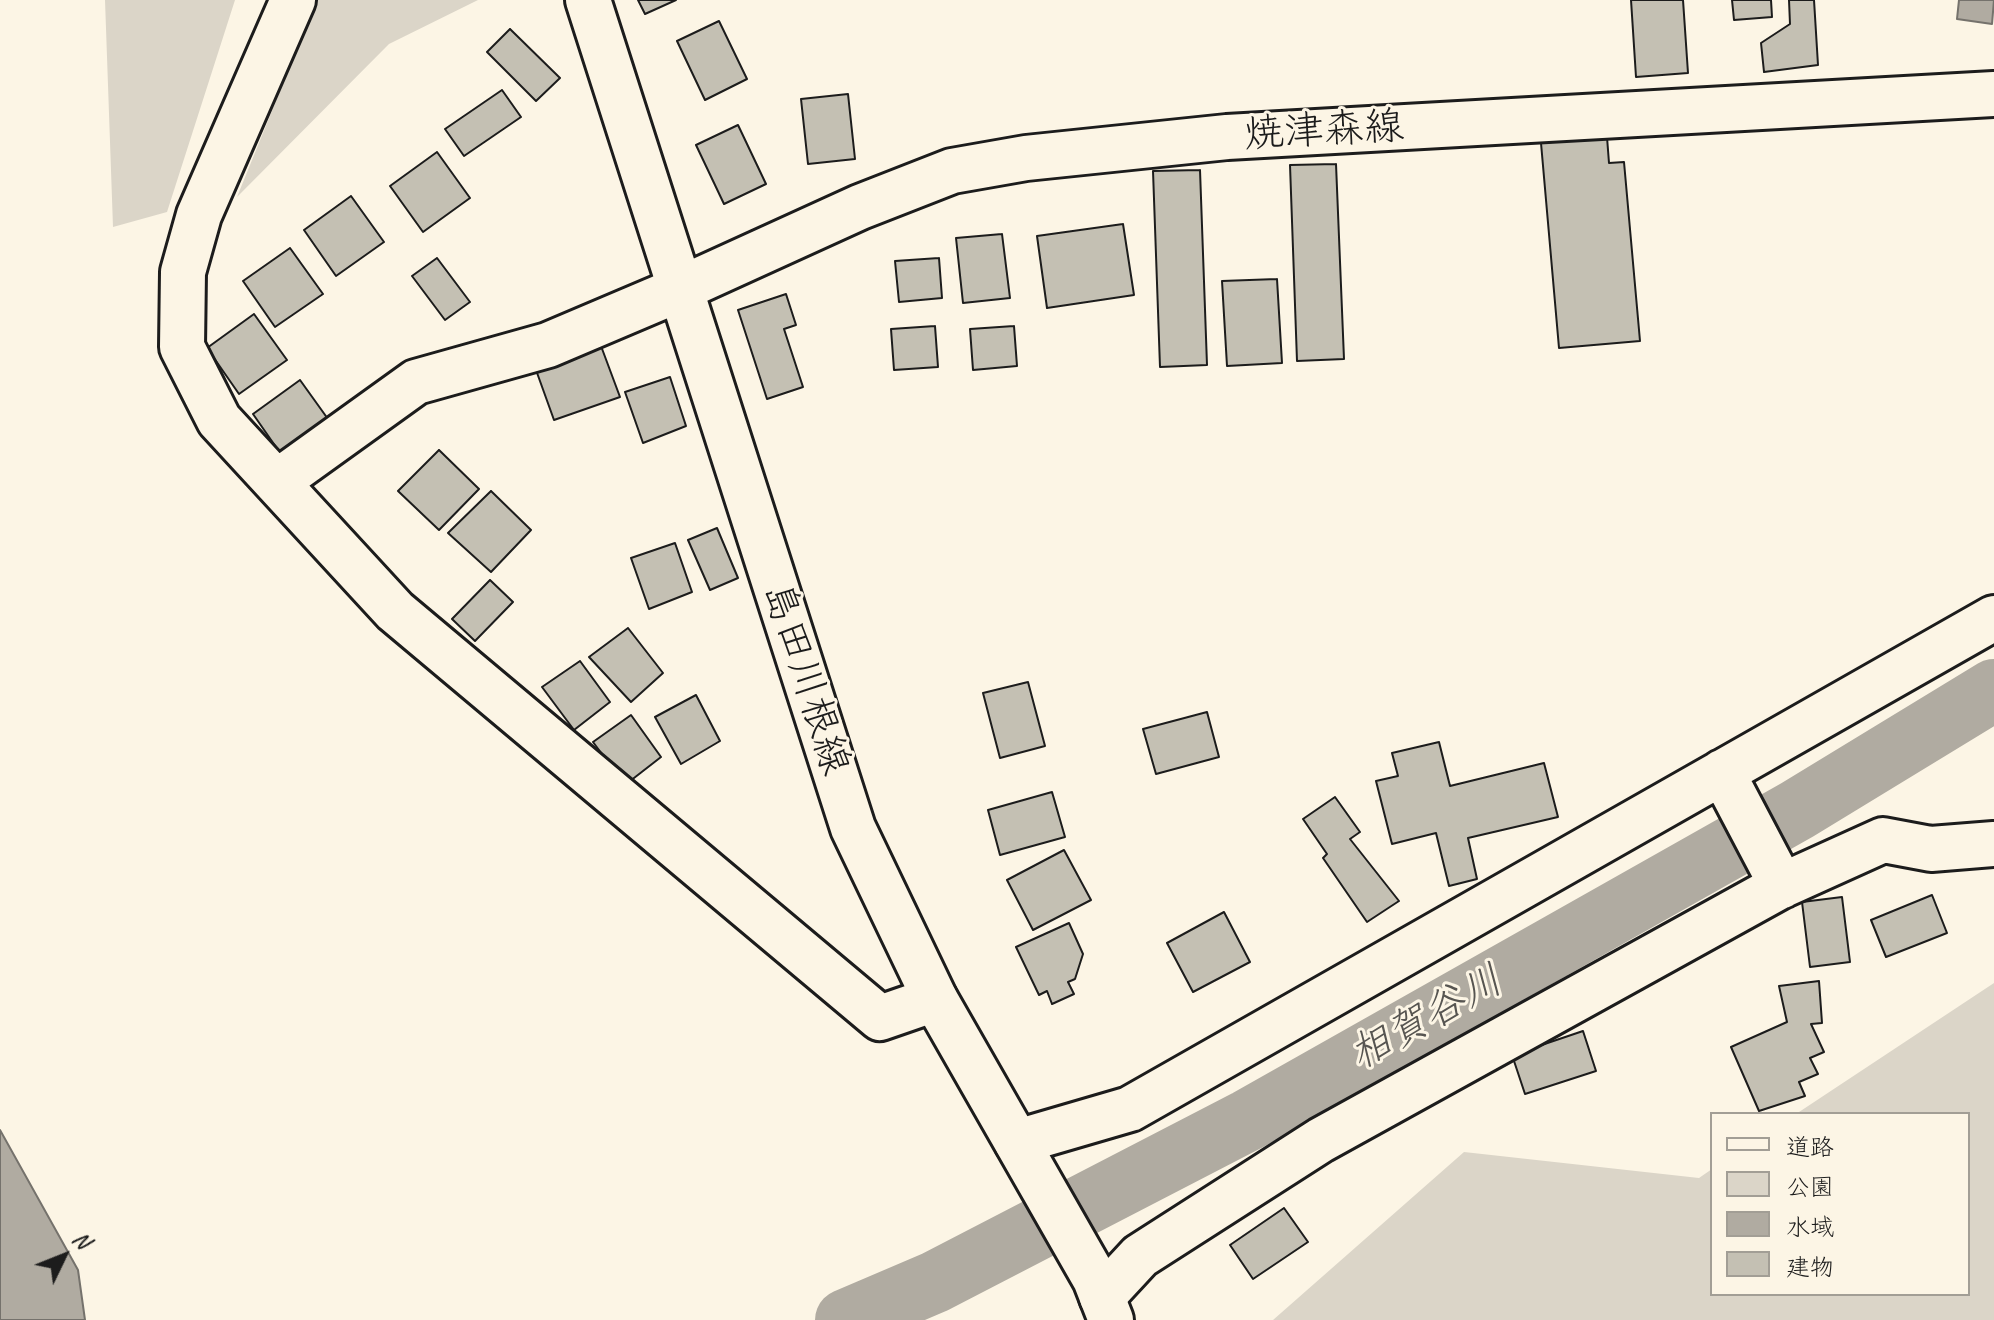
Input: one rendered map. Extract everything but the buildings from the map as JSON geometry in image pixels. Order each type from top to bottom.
[{"type":"street","points":[[293,0],[199,215],[183,272],[182,347],[219,420],[395,611],[880,1018],[935,999]]},
{"type":"street","name":"島田川根線","points":[[588,0],[853,828],[935,999],[1103,1299]]},
{"type":"street","name":"焼津森線","points":[[277,482],[416,382],[548,345],[860,207],[952,171],[1026,158],[1227,137],[1994,94]]},
{"type":"street","points":[[1017,1142],[1130,1109],[1994,618]]},
{"type":"street","points":[[1722,772],[1782,886]]},
{"type":"street","points":[[1103,1299],[1140,1256],[1321,1140],[1782,886],[1883,840],[1931,849],[1994,844]]},
{"type":"green space","points":[[105,0],[235,0],[167,212],[113,227]]},
{"type":"green space","points":[[317,0],[478,0],[389,44],[237,197]]},
{"type":"green space","points":[[1994,983],[1994,1320],[1273,1320],[1464,1152],[1699,1178],[1710,1170],[1710,1296],[1970,1296],[1970,1112],[1799,1112]]},
{"type":"water","points":[[1959,0],[1994,0],[1992,24],[1957,19]]},
{"type":"water","points":[[0,1130],[78,1270],[85,1320],[0,1320]]},
{"type":"waterway","name":"相賀谷川","points":[[846,1320],[935,1282],[1248,1120],[1797,810],[1994,690]]}]
